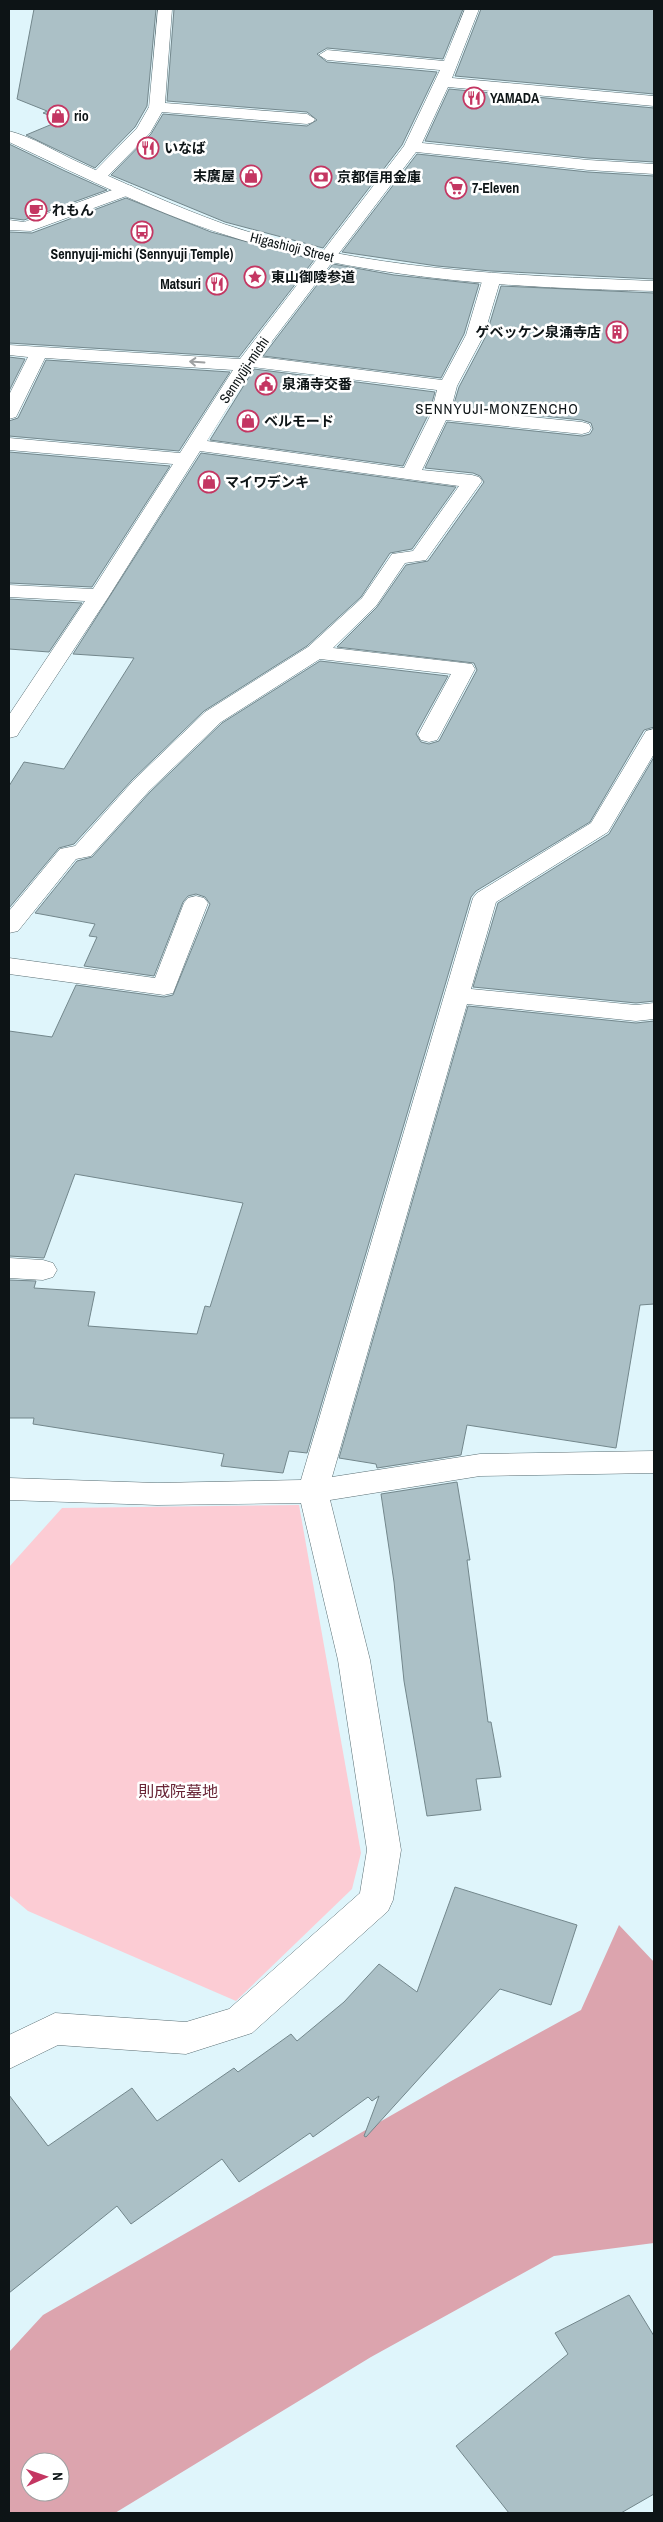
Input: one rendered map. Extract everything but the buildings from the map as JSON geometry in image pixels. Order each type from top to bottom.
[{"type":"street","points":[[98,177],[144,130],[157,107],[165,9]]},
{"type":"street","name":"Sennyūji-michi","points":[[9,731],[247,363],[415,143],[443,82],[472,9]]},
{"type":"street","points":[[327,55],[449,66]]},
{"type":"street","points":[[443,82],[654,101]]},
{"type":"street","points":[[157,107],[307,119]]},
{"type":"street","name":"Higashioji Street","points":[[9,136],[169,210],[251,238],[328,256],[425,274],[654,286]]},
{"type":"street","points":[[415,143],[442,142]]},
{"type":"street","points":[[415,143],[588,165],[654,169]]},
{"type":"street","points":[[9,225],[25,227],[126,190]]},
{"type":"street","points":[[410,475],[440,414],[448,386],[475,335],[492,278]]},
{"type":"street","points":[[9,350],[247,363],[448,386]]},
{"type":"street","points":[[9,413],[39,352]]},
{"type":"street","points":[[440,414],[582,428]]},
{"type":"street","points":[[9,444],[190,452],[472,480],[418,556],[399,558],[369,602],[316,652],[213,717],[142,786],[83,851],[68,854],[9,926]]},
{"type":"street","points":[[9,591],[98,596]]},
{"type":"street","points":[[316,652],[464,669],[429,735]]},
{"type":"street","points":[[9,2053],[54,2029],[186,2038],[240,2022],[376,1900],[384,1850],[354,1660],[312,1491],[485,898],[600,827],[650,751]]},
{"type":"street","points":[[9,966],[164,987],[196,903]]},
{"type":"street","points":[[457,995],[636,1013],[654,1011]]},
{"type":"street","points":[[9,1268],[43,1270]]},
{"type":"street","points":[[9,1489],[157,1494],[312,1491],[480,1464],[654,1462]]},
{"type":"green space","name":"則成院墓地","points":[[299,1505],[361,1853],[352,1889],[236,2001],[28,1911],[9,1895],[9,1567],[62,1508]]},
{"type":"shaded area","points":[[619,1925],[654,1962],[654,2243],[554,2256],[371,2357],[115,2513],[9,2513],[9,2352],[43,2315],[453,2080],[581,2010]]},
{"type":"place","name":"YAMADA","points":[[474,98]]},
{"type":"place","name":"rio","points":[[58,116]]},
{"type":"place","name":"いなば","points":[[148,148]]},
{"type":"place","name":"末廣屋","points":[[251,176]]},
{"type":"place","name":"京都信用金庫","points":[[321,177]]},
{"type":"place","name":"7-Eleven","points":[[456,188]]},
{"type":"place","name":"れもん","points":[[36,210]]},
{"type":"place","name":"Sennyuji-michi (Sennyuji Temple)","points":[[142,232]]},
{"type":"place","name":"東山御陵参道","points":[[255,277]]},
{"type":"place","name":"Matsuri","points":[[217,284]]},
{"type":"place","name":"ゲベッケン泉涌寺店","points":[[617,332]]},
{"type":"place","name":"泉涌寺交番","points":[[266,384]]},
{"type":"place","name":"ベルモード","points":[[248,421]]},
{"type":"place","name":"マイワデンキ","points":[[209,482]]},
{"type":"district","name":"SENNYUJI-MONZENCHO","points":[[497,409]]}]
